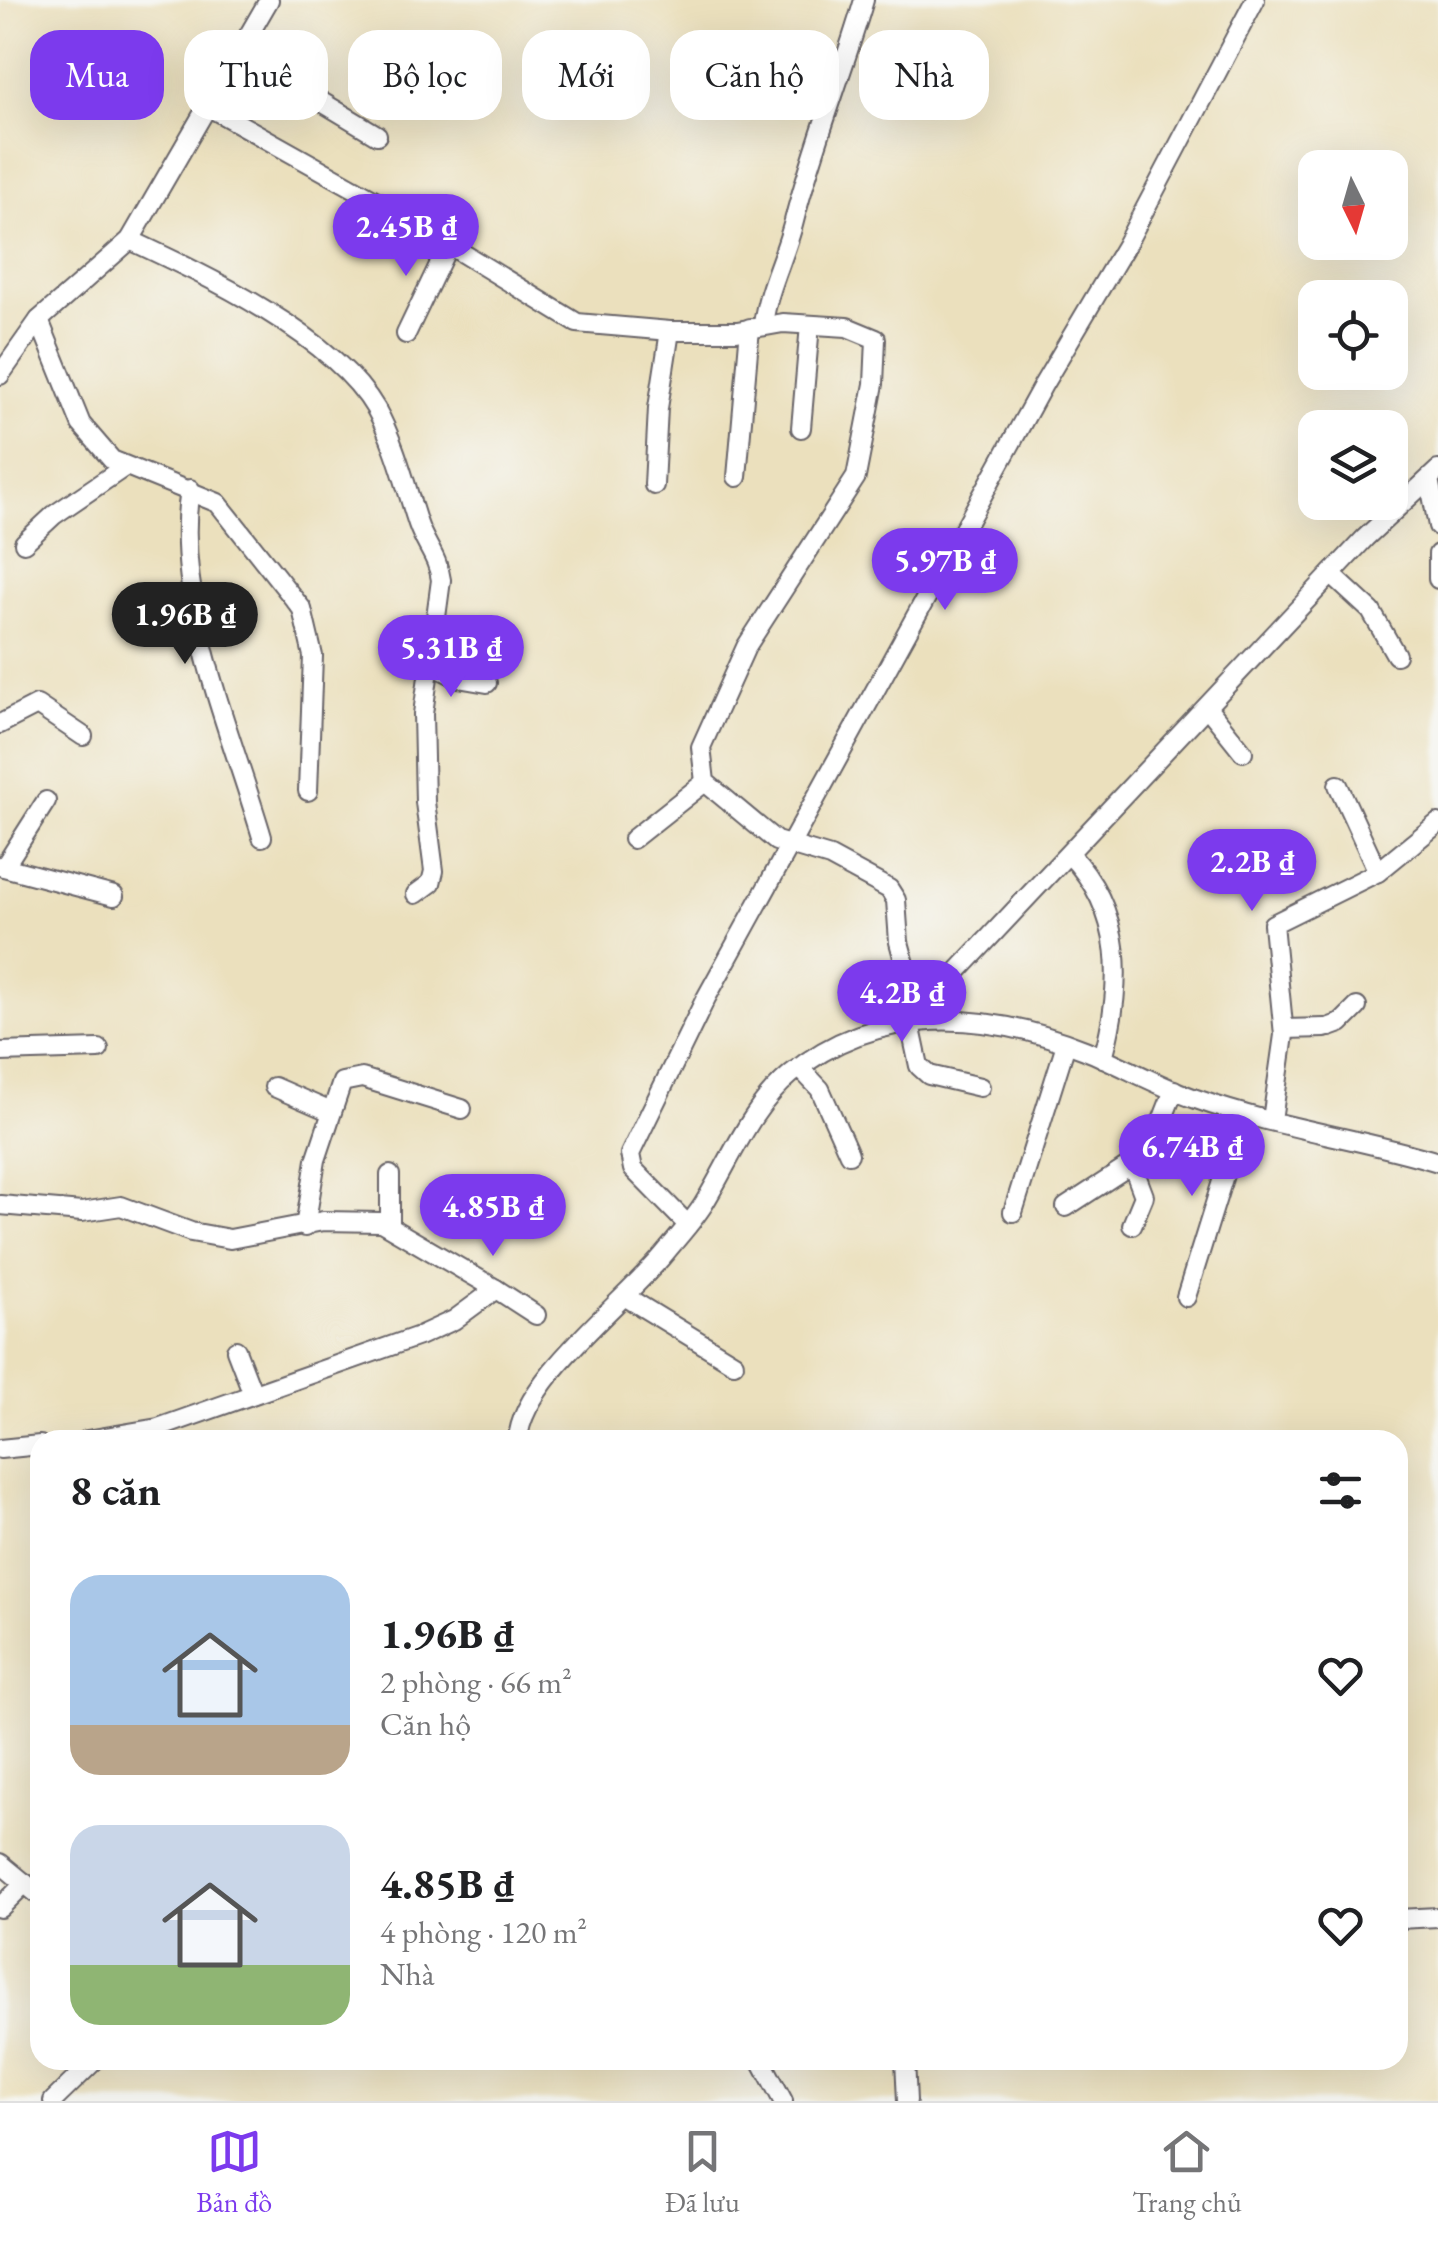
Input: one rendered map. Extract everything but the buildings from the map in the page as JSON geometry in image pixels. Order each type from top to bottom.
[{"type":"street","points":[[253,30],[269,0]]},
{"type":"street","points":[[737,478],[756,326],[864,0]]},
{"type":"street","points":[[688,1225],[633,1169],[630,1154],[706,998],[1043,385],[1126,245],[1255,0]]},
{"type":"street","points":[[328,106],[377,135]]},
{"type":"street","points":[[0,374],[38,320],[130,240],[199,120]]},
{"type":"street","points":[[232,120],[578,322],[602,328],[670,331],[756,326],[847,327],[876,340],[856,477],[746,647],[701,748],[704,782],[776,841],[830,857],[889,889],[896,900],[910,1011],[923,1072],[980,1087]]},
{"type":"street","points":[[130,240],[262,309],[303,336],[363,390],[387,431],[420,530],[438,560],[441,592],[423,735],[425,802],[434,871],[431,883],[416,894]]},
{"type":"street","points":[[406,334],[449,244]]},
{"type":"street","points":[[38,320],[81,424],[123,468],[218,502],[302,609],[313,656],[308,791]]},
{"type":"street","points":[[801,428],[810,325]]},
{"type":"street","points":[[654,485],[658,408],[670,331]]},
{"type":"street","points":[[24,543],[54,514],[123,468]]},
{"type":"street","points":[[1433,474],[1438,526]]},
{"type":"street","points":[[519,1430],[521,1415],[538,1388],[688,1225],[753,1116],[800,1068],[910,1011],[940,990],[1126,788],[1334,576],[1365,538],[1433,474]]},
{"type":"street","points":[[190,489],[185,542],[194,612],[262,837]]},
{"type":"street","points":[[1438,554],[1438,580]]},
{"type":"street","points":[[1334,576],[1371,610],[1396,655]]},
{"type":"street","points":[[432,664],[458,678],[487,682]]},
{"type":"street","points":[[0,724],[37,705],[83,736]]},
{"type":"street","points":[[1207,707],[1243,752]]},
{"type":"street","points":[[632,839],[704,782]]},
{"type":"street","points":[[1338,785],[1378,872]]},
{"type":"street","points":[[46,801],[2,866],[114,896]]},
{"type":"street","points":[[1272,1120],[1284,1029],[1273,924],[1378,872],[1438,823]]},
{"type":"street","points":[[1069,854],[1093,879],[1114,934],[1113,1012],[1103,1058]]},
{"type":"street","points":[[1284,1029],[1328,1028],[1341,1024],[1356,1007]]},
{"type":"street","points":[[910,1011],[1006,1026],[1066,1044],[1174,1090],[1243,1114],[1438,1162]]},
{"type":"street","points":[[1013,1212],[1066,1044]]},
{"type":"street","points":[[0,1052],[99,1049]]},
{"type":"street","points":[[800,1068],[820,1089],[849,1154]]},
{"type":"street","points":[[305,1228],[329,1111],[342,1082],[354,1076],[462,1109]]},
{"type":"street","points":[[274,1087],[329,1111]]},
{"type":"street","points":[[1066,1207],[1132,1164],[1156,1136],[1174,1090]]},
{"type":"street","points":[[1186,1297],[1243,1114]]},
{"type":"street","points":[[1132,1164],[1144,1196],[1132,1225]]},
{"type":"street","points":[[390,1175],[390,1224]]},
{"type":"street","points":[[0,1205],[82,1212],[121,1206],[191,1232],[230,1239],[349,1220],[390,1224],[536,1314]]},
{"type":"street","points":[[146,1430],[419,1336],[454,1320],[496,1288]]},
{"type":"street","points":[[626,1296],[734,1363]]},
{"type":"street","points":[[236,1350],[253,1394]]},
{"type":"street","points":[[0,1448],[30,1446]]},
{"type":"street","points":[[0,1863],[30,1888]]},
{"type":"street","points":[[0,1908],[24,1883]]},
{"type":"street","points":[[1408,1919],[1438,1917]]},
{"type":"street","points":[[53,2101],[85,2070]]},
{"type":"street","points":[[766,2070],[783,2101]]},
{"type":"street","points":[[905,2070],[907,2101]]}]
